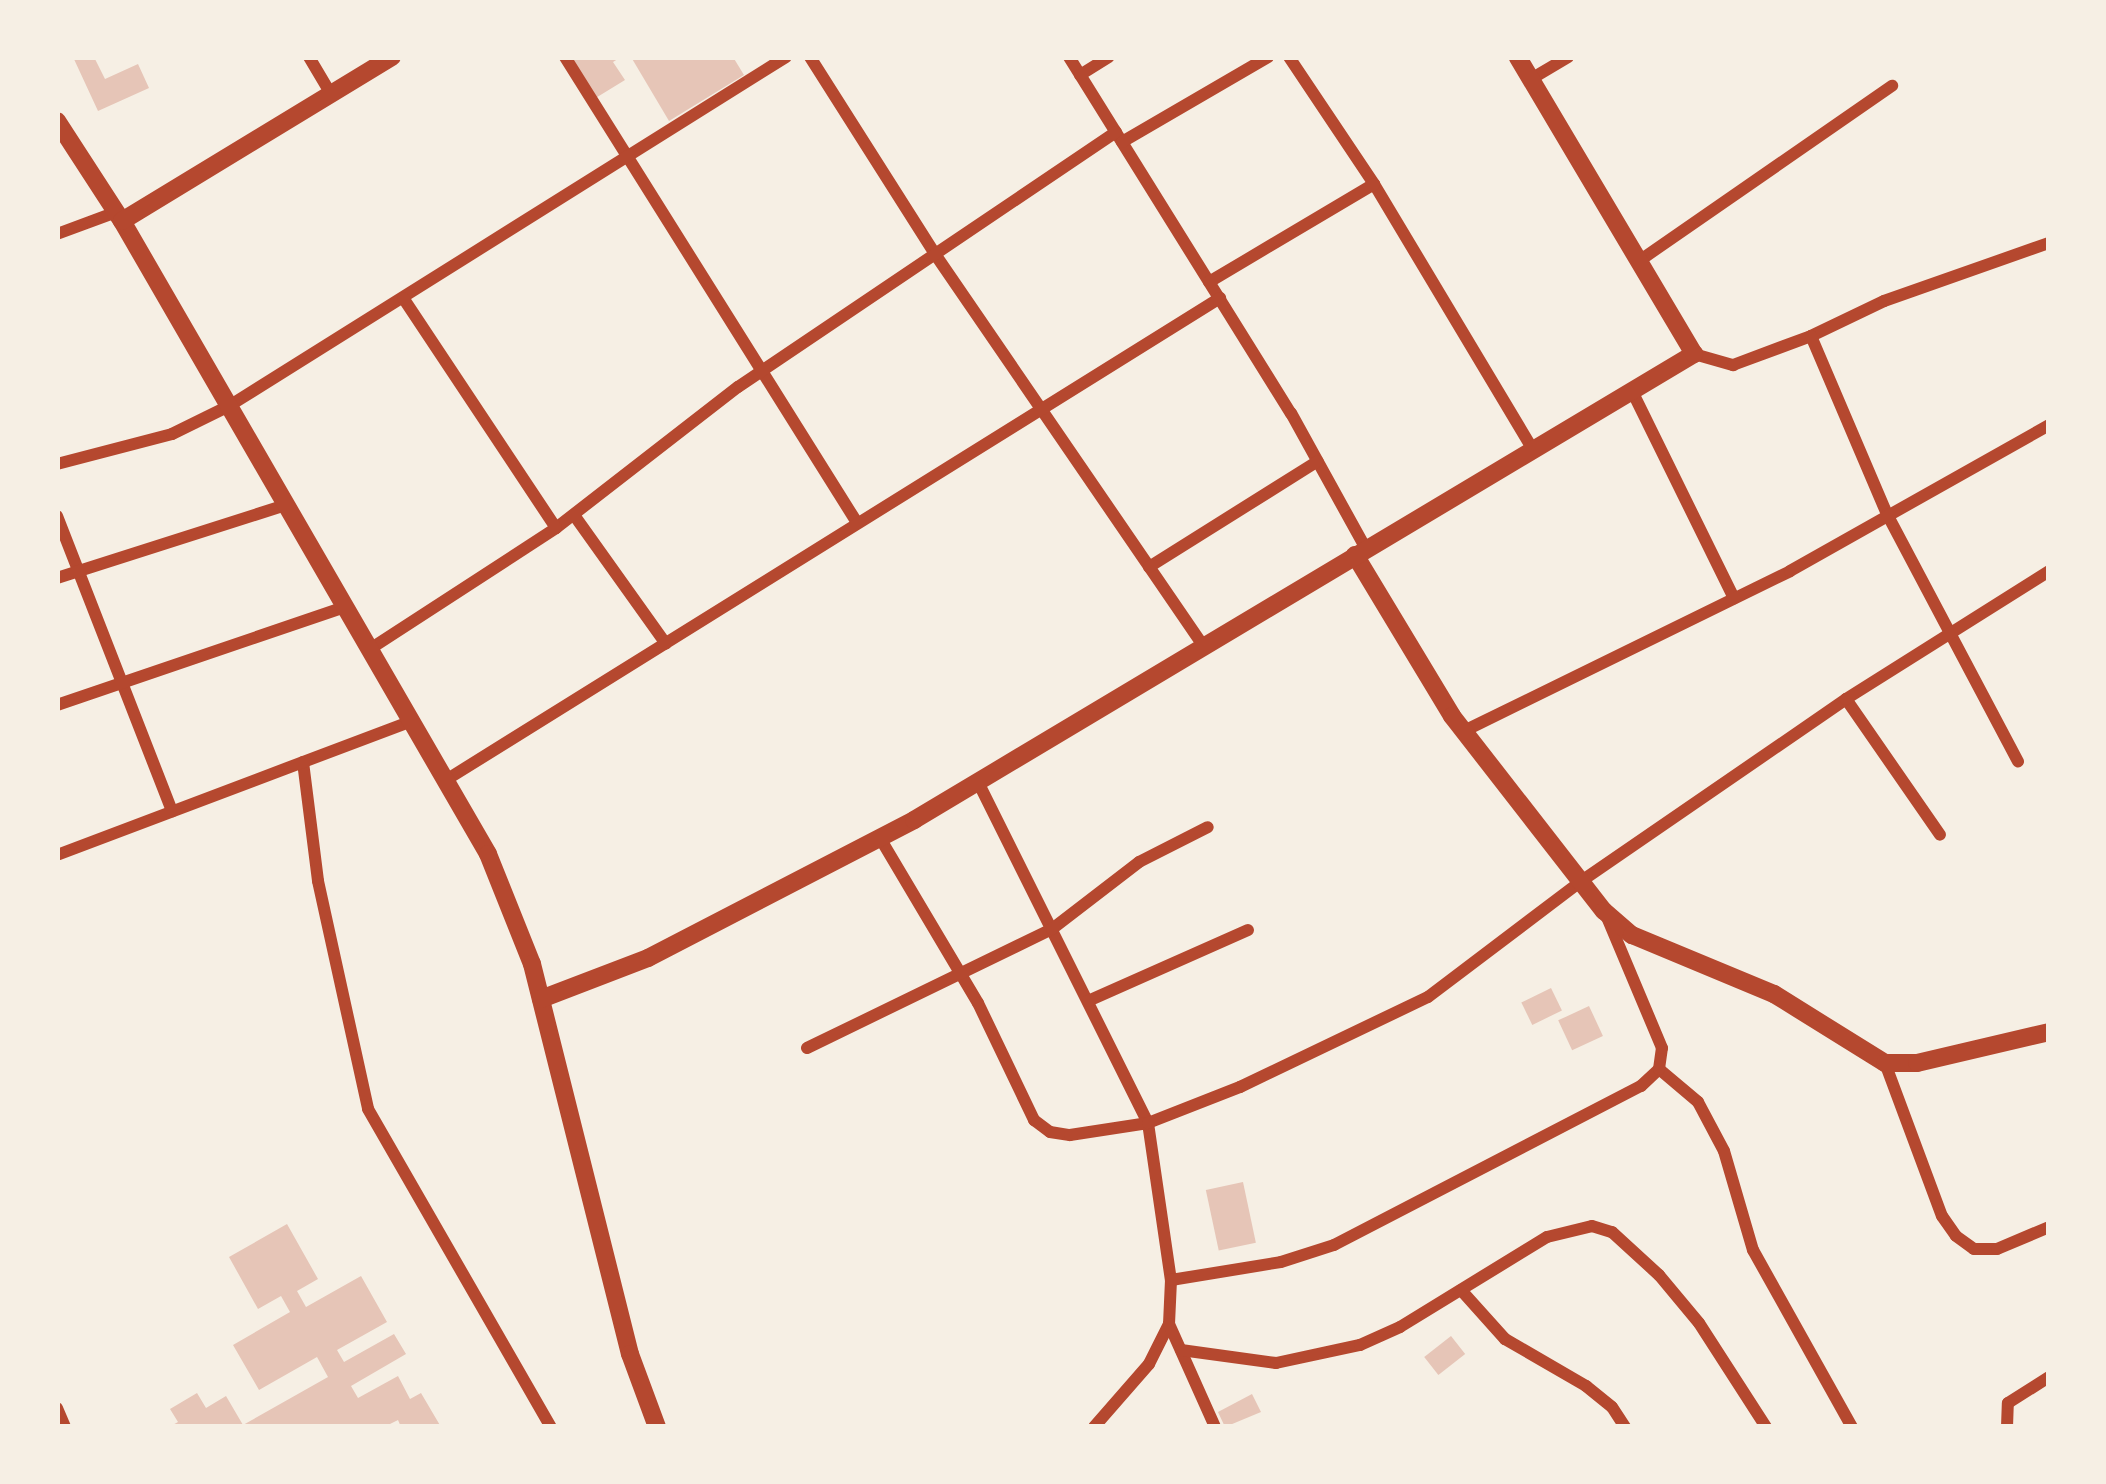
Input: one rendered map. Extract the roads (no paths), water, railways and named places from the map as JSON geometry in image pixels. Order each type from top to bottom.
[{"type":"street","points":[[310,57],[331,94]]},
{"type":"street","points":[[57,234],[119,217],[392,57]]},
{"type":"street","points":[[566,57],[759,373],[856,521]]},
{"type":"street","points":[[57,464],[172,434],[229,406],[786,57]]},
{"type":"street","points":[[810,57],[935,254],[1203,645]]},
{"type":"street","points":[[1069,57],[1318,461],[1361,552],[1464,731],[1604,911],[1653,948],[1774,994],[1885,1064],[1916,1063],[2049,1032]]},
{"type":"street","points":[[1080,75],[1109,57]]},
{"type":"street","points":[[370,650],[556,528],[759,373],[935,254],[1119,137],[1268,57]]},
{"type":"street","points":[[1289,57],[1374,184],[1533,450]]},
{"type":"street","points":[[1518,57],[1694,354],[1733,365],[1811,336],[1884,301],[2049,243]]},
{"type":"street","points":[[1532,79],[1568,57]]},
{"type":"street","points":[[1639,261],[1892,86]]},
{"type":"street","points":[[57,121],[119,217],[488,854],[541,999],[630,1354],[657,1427]]},
{"type":"street","points":[[1209,282],[1374,184]]},
{"type":"street","points":[[403,298],[556,528]]},
{"type":"street","points":[[446,780],[1039,406],[1220,298]]},
{"type":"street","points":[[1811,336],[1887,514],[2018,760]]},
{"type":"street","points":[[541,999],[648,958],[880,838],[1694,354]]},
{"type":"street","points":[[1632,391],[1734,598]]},
{"type":"street","points":[[1464,731],[1734,598],[2049,425]]},
{"type":"street","points":[[1148,567],[1318,461]]},
{"type":"street","points":[[57,578],[286,505]]},
{"type":"street","points":[[574,515],[666,644]]},
{"type":"street","points":[[57,516],[172,811]]},
{"type":"street","points":[[880,838],[962,976],[1034,1120],[1049,1132],[1070,1136],[1148,1124],[1240,1087],[1428,997],[1580,882],[1846,699],[2049,571]]},
{"type":"street","points":[[57,705],[345,607]]},
{"type":"street","points":[[1846,699],[1940,835]]},
{"type":"street","points":[[57,855],[411,721]]},
{"type":"street","points":[[302,762],[318,881],[368,1109],[550,1427]]},
{"type":"street","points":[[978,782],[1148,1124],[1171,1280],[1169,1324],[1149,1364],[1094,1427]]},
{"type":"street","points":[[807,1048],[1052,928],[1139,862],[1208,827]]},
{"type":"street","points":[[1171,1280],[1281,1262],[1334,1245],[1618,1100],[1659,1069],[1662,1048],[1604,911]]},
{"type":"street","points":[[1088,1001],[1249,930]]},
{"type":"street","points":[[1885,1064],[1942,1216],[1956,1236],[1974,1249],[1996,1249],[2049,1227]]},
{"type":"street","points":[[1659,1069],[1686,1088],[1706,1118],[1734,1179],[1753,1250],[1852,1427]]},
{"type":"street","points":[[1181,1349],[1276,1363],[1313,1359],[1400,1328],[1547,1237],[1592,1226],[1612,1232],[1699,1323],[1766,1427]]},
{"type":"street","points":[[1461,1290],[1505,1339],[1586,1386],[1612,1407],[1625,1427]]},
{"type":"street","points":[[1169,1324],[1216,1427]]},
{"type":"street","points":[[2007,1427],[2008,1403],[2049,1377]]},
{"type":"street","points":[[57,1408],[64,1427]]}]
